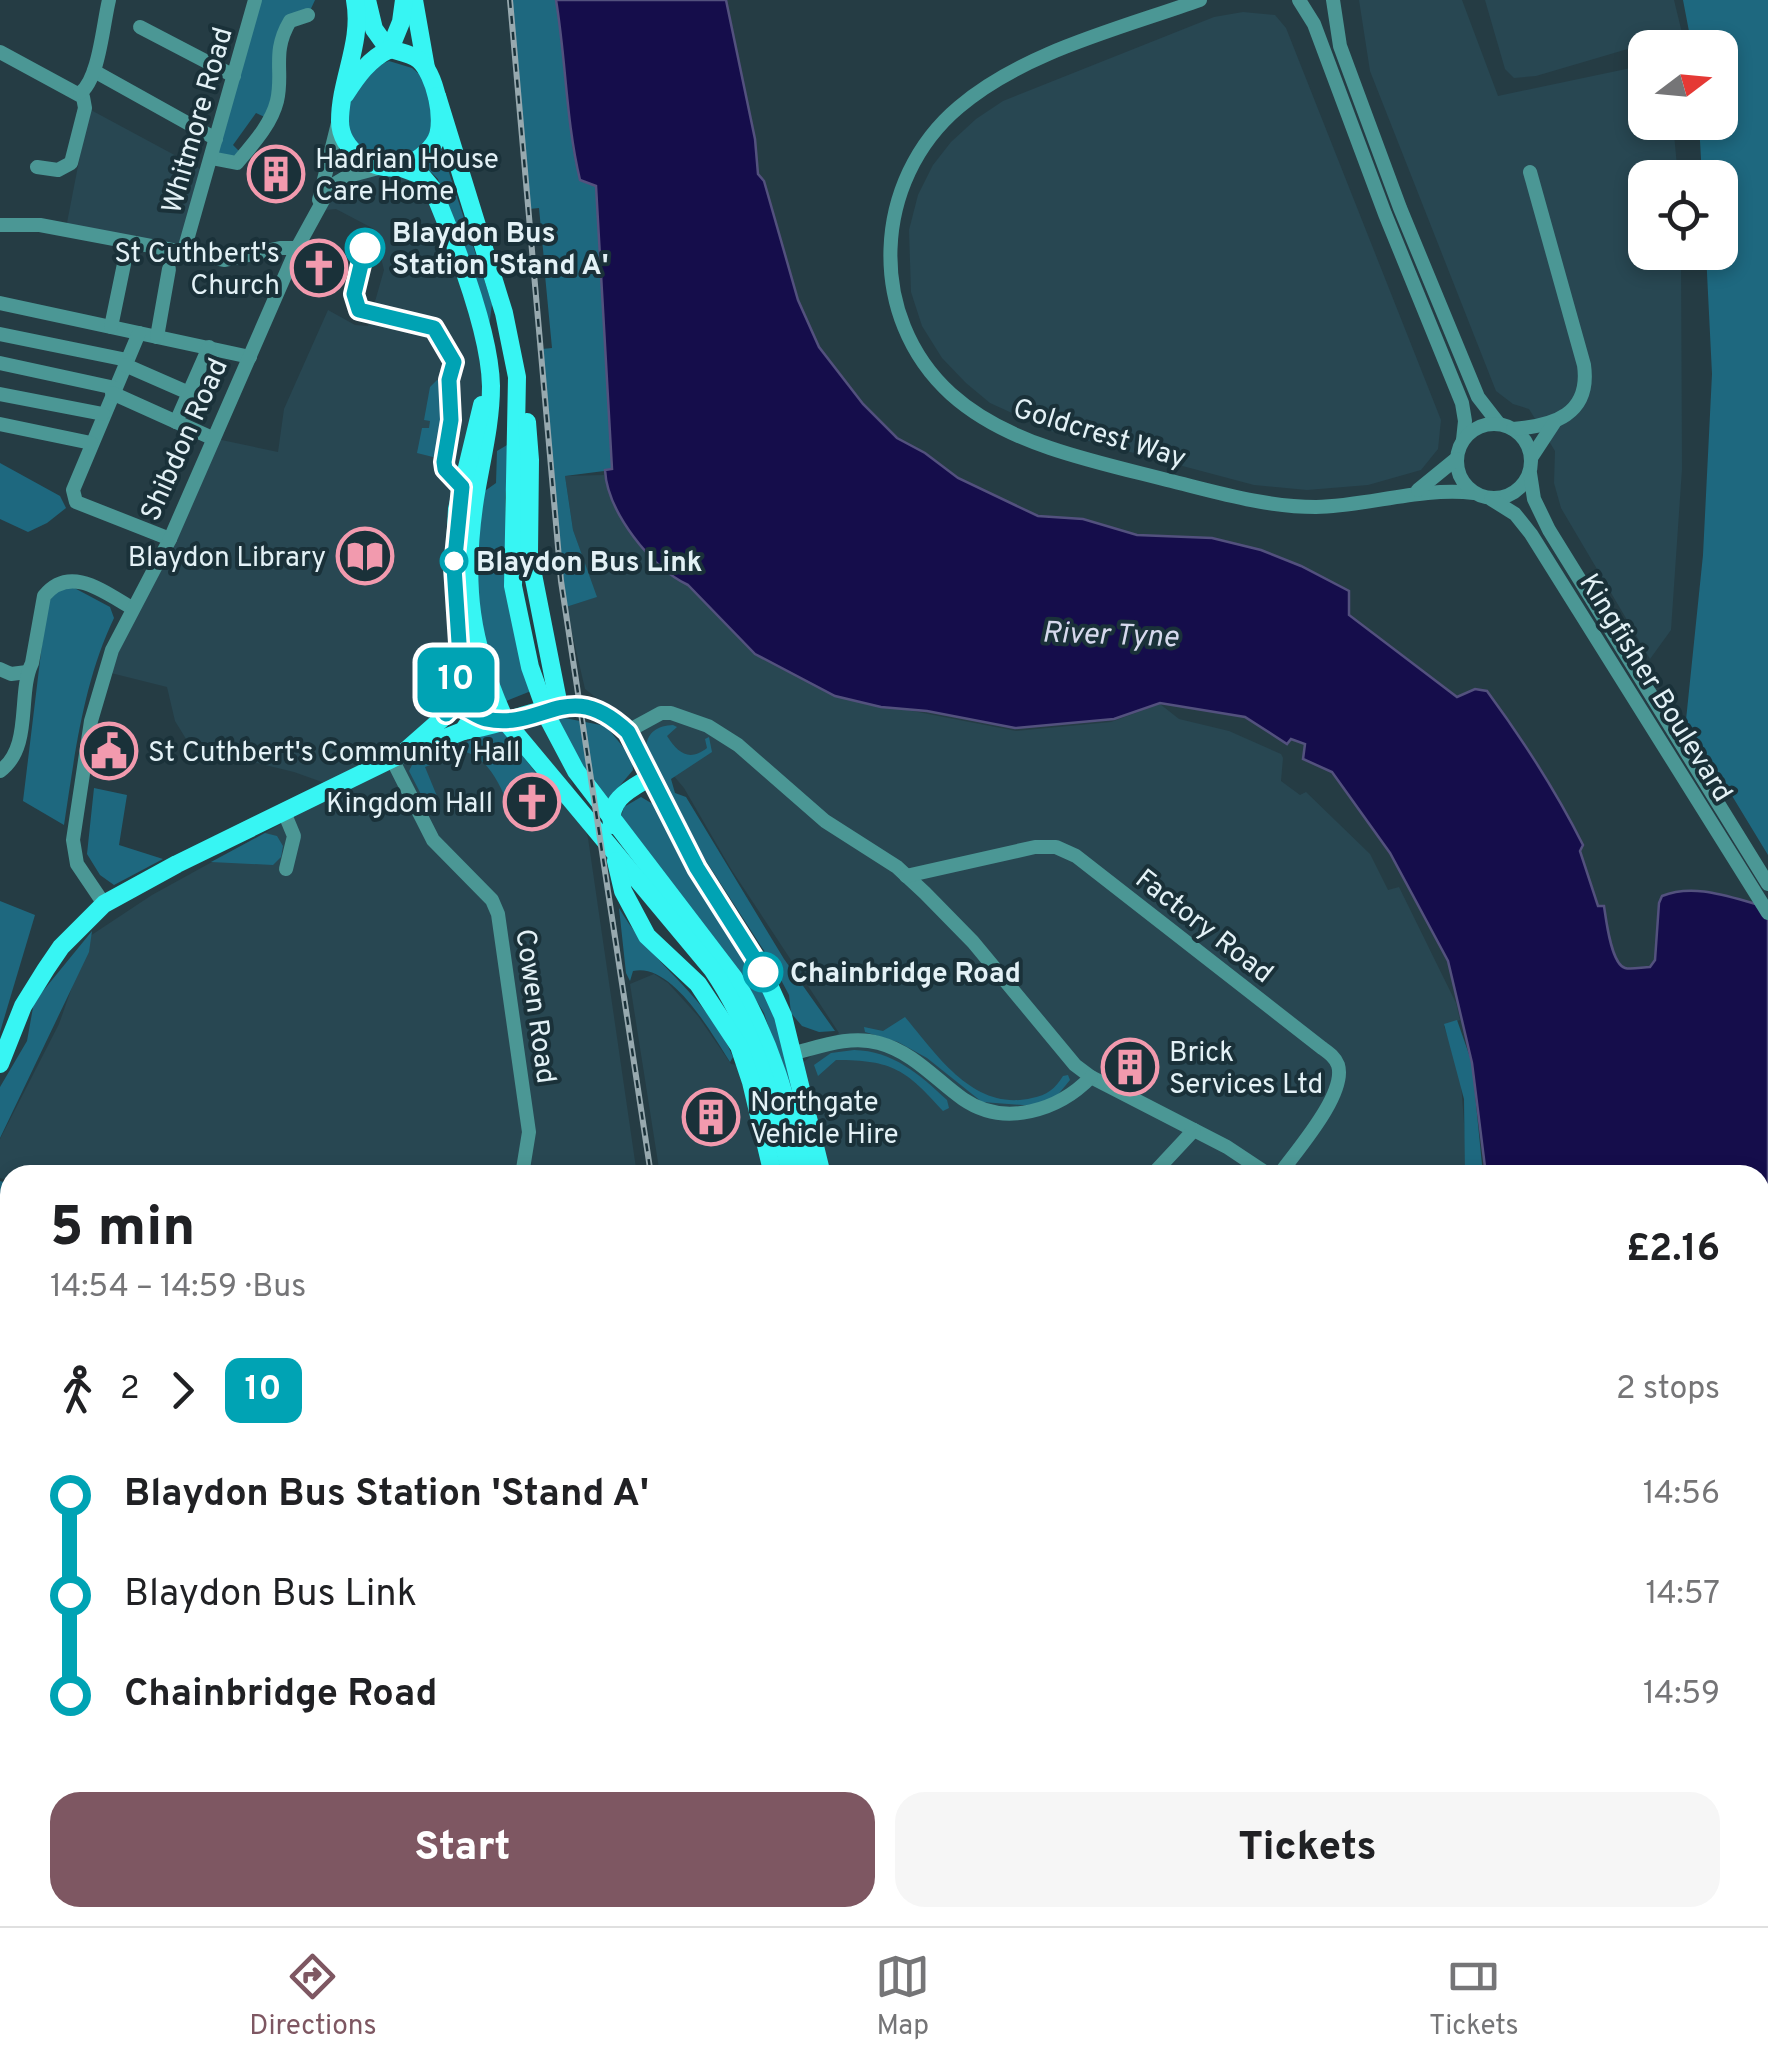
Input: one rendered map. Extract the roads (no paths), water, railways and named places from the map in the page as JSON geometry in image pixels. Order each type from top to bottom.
[{"type":"main road","points":[[354,0],[358,31],[340,118],[342,133],[365,161],[421,175],[432,188],[474,306],[491,380],[454,567],[465,721]]},
{"type":"main road","points":[[366,0],[374,29],[390,50],[418,60],[427,71]]},
{"type":"main road","points":[[344,96],[369,63],[390,50],[401,22],[404,0]]},
{"type":"main road","points":[[414,0],[427,71],[504,313],[526,406],[529,554],[560,706]]},
{"type":"main road","points":[[391,167],[418,158],[436,140],[440,112],[437,96]]},
{"type":"main road","points":[[517,377],[515,599],[530,667],[561,746],[600,806],[734,978],[765,1053],[788,1165]]},
{"type":"main road","points":[[469,492],[470,617],[486,679],[506,722],[712,969],[779,1071],[802,1165]]},
{"type":"main road","points":[[445,715],[460,670]]},
{"type":"main road","points":[[397,756],[456,706],[465,721]]},
{"type":"main road","points":[[0,1064],[23,1006],[46,969],[61,947],[104,904],[397,756],[440,742],[465,721],[512,719],[560,706],[590,707],[612,716],[628,732],[697,868],[763,972],[795,1053],[820,1165]]},
{"type":"main road","points":[[652,776],[616,800],[610,814],[623,891],[647,936],[698,984],[739,1046],[752,1082],[771,1165]]},
{"type":"street","points":[[80,93],[87,88],[94,72],[109,0]]},
{"type":"street","name":"Whitmore Road","points":[[183,254],[256,0]]},
{"type":"street","name":"Goldcrest Way","points":[[1200,0],[1020,68],[969,98],[936,128],[907,173],[892,221],[891,275],[904,328],[929,370],[964,405],[1001,429],[1052,449],[1216,492],[1287,506],[1340,506],[1413,494],[1474,494]]},
{"type":"street","points":[[1300,0],[1314,24],[1384,214],[1462,403],[1463,440],[1456,459],[1413,494]]},
{"type":"street","points":[[1334,0],[1340,46],[1400,208],[1475,390],[1486,410],[1528,445],[1530,466]]},
{"type":"street","points":[[211,158],[237,163],[262,133],[277,104],[277,60],[283,32],[290,22],[308,16]]},
{"type":"street","points":[[140,27],[234,76]]},
{"type":"street","points":[[0,52],[80,93],[86,108],[72,163],[58,170],[38,167]]},
{"type":"street","points":[[94,72],[216,139]]},
{"type":"street","points":[[317,211],[340,118]]},
{"type":"street","points":[[317,211],[338,181],[391,167]]},
{"type":"street","points":[[1456,459],[1459,474],[1474,494],[1492,499],[1513,494],[1523,486],[1554,423],[1574,408],[1584,388],[1585,374],[1530,172]]},
{"type":"street","name":"Shibdon Road","points":[[104,904],[77,864],[73,840],[91,721],[112,650],[170,539],[297,248],[317,211]]},
{"type":"street","points":[[0,225],[40,226],[225,260],[297,248]]},
{"type":"street","points":[[111,327],[124,264]]},
{"type":"street","points":[[157,337],[169,270]]},
{"type":"street","points":[[0,303],[250,357]]},
{"type":"street","points":[[139,333],[73,490],[76,502],[170,539]]},
{"type":"street","points":[[0,334],[126,363],[189,393]]},
{"type":"street","points":[[176,422],[208,348]]},
{"type":"street","points":[[0,364],[113,390],[212,438]]},
{"type":"street","points":[[0,394],[103,414]]},
{"type":"street","points":[[1463,440],[1477,428],[1554,423]]},
{"type":"street","points":[[0,424],[91,443]]},
{"type":"street","name":"Kingfisher Boulevard","points":[[1530,466],[1534,499],[1543,520],[1760,880],[1768,913]]},
{"type":"street","name":"Kingfisher Boulevard","points":[[1492,499],[1515,514],[1531,534],[1760,880]]},
{"type":"street","points":[[1,770],[17,751],[28,683],[26,672],[32,663],[44,596],[56,584],[77,580],[132,608]]},
{"type":"street","points":[[0,669],[10,674],[26,672]]},
{"type":"street","points":[[628,732],[662,713],[708,726],[738,745],[824,821],[906,876],[973,942],[1065,1055],[1091,1077],[1226,1146],[1254,1165]]},
{"type":"street","name":"Cowen Road","points":[[397,756],[433,840],[492,900],[498,914],[529,1132],[524,1165]]},
{"type":"street","points":[[284,812],[294,836],[286,869]]},
{"type":"street","name":"Factory Road","points":[[906,876],[1034,847],[1056,846],[1076,856],[1337,1060],[1340,1075],[1336,1092],[1286,1165]]},
{"type":"street","points":[[795,1053],[852,1040],[880,1043],[906,1055],[965,1100],[1010,1113],[1033,1112],[1061,1102],[1091,1077]]},
{"type":"street","points":[[1161,1165],[1194,1130]]},
{"type":"water","name":"River Tyne","points":[[556,0],[726,0],[755,139],[758,174],[764,181],[798,300],[819,347],[863,404],[897,438],[958,478],[1038,516],[1083,519],[1137,535],[1212,538],[1261,550],[1301,566],[1349,591],[1349,615],[1457,697],[1475,689],[1487,691],[1538,766],[1583,845],[1580,851],[1598,906],[1604,906],[1613,950],[1625,968],[1650,967],[1655,960],[1662,896],[1702,891],[1768,907],[1768,1165],[1485,1165],[1472,1063],[1448,961],[1390,853],[1332,772],[1303,759],[1305,744],[1291,739],[1287,744],[1245,717],[1160,703],[1114,719],[1015,728],[927,711],[881,707],[835,696],[755,654],[688,585],[646,552],[614,503],[605,470],[612,469],[596,186],[580,180]]},
{"type":"railway","points":[[510,0],[561,581],[649,1165]]},
{"type":"place","name":"Hadrian House Care Home","points":[[276,174]]},
{"type":"place","name":"Blaydon Bus Station 'Stand A'","points":[[365,248]]},
{"type":"place","name":"St Cuthbert's Church","points":[[319,268]]},
{"type":"place","name":"Blaydon Library","points":[[365,556]]},
{"type":"place","name":"Blaydon Bus Link","points":[[454,561]]},
{"type":"place","name":"St Cuthbert's Community Hall","points":[[109,751]]},
{"type":"place","name":"Kingdom Hall","points":[[532,802]]},
{"type":"place","name":"Chainbridge Road","points":[[763,972]]},
{"type":"place","name":"Brick Services Ltd","points":[[1130,1067]]},
{"type":"place","name":"Northgate Vehicle Hire","points":[[711,1117]]}]
